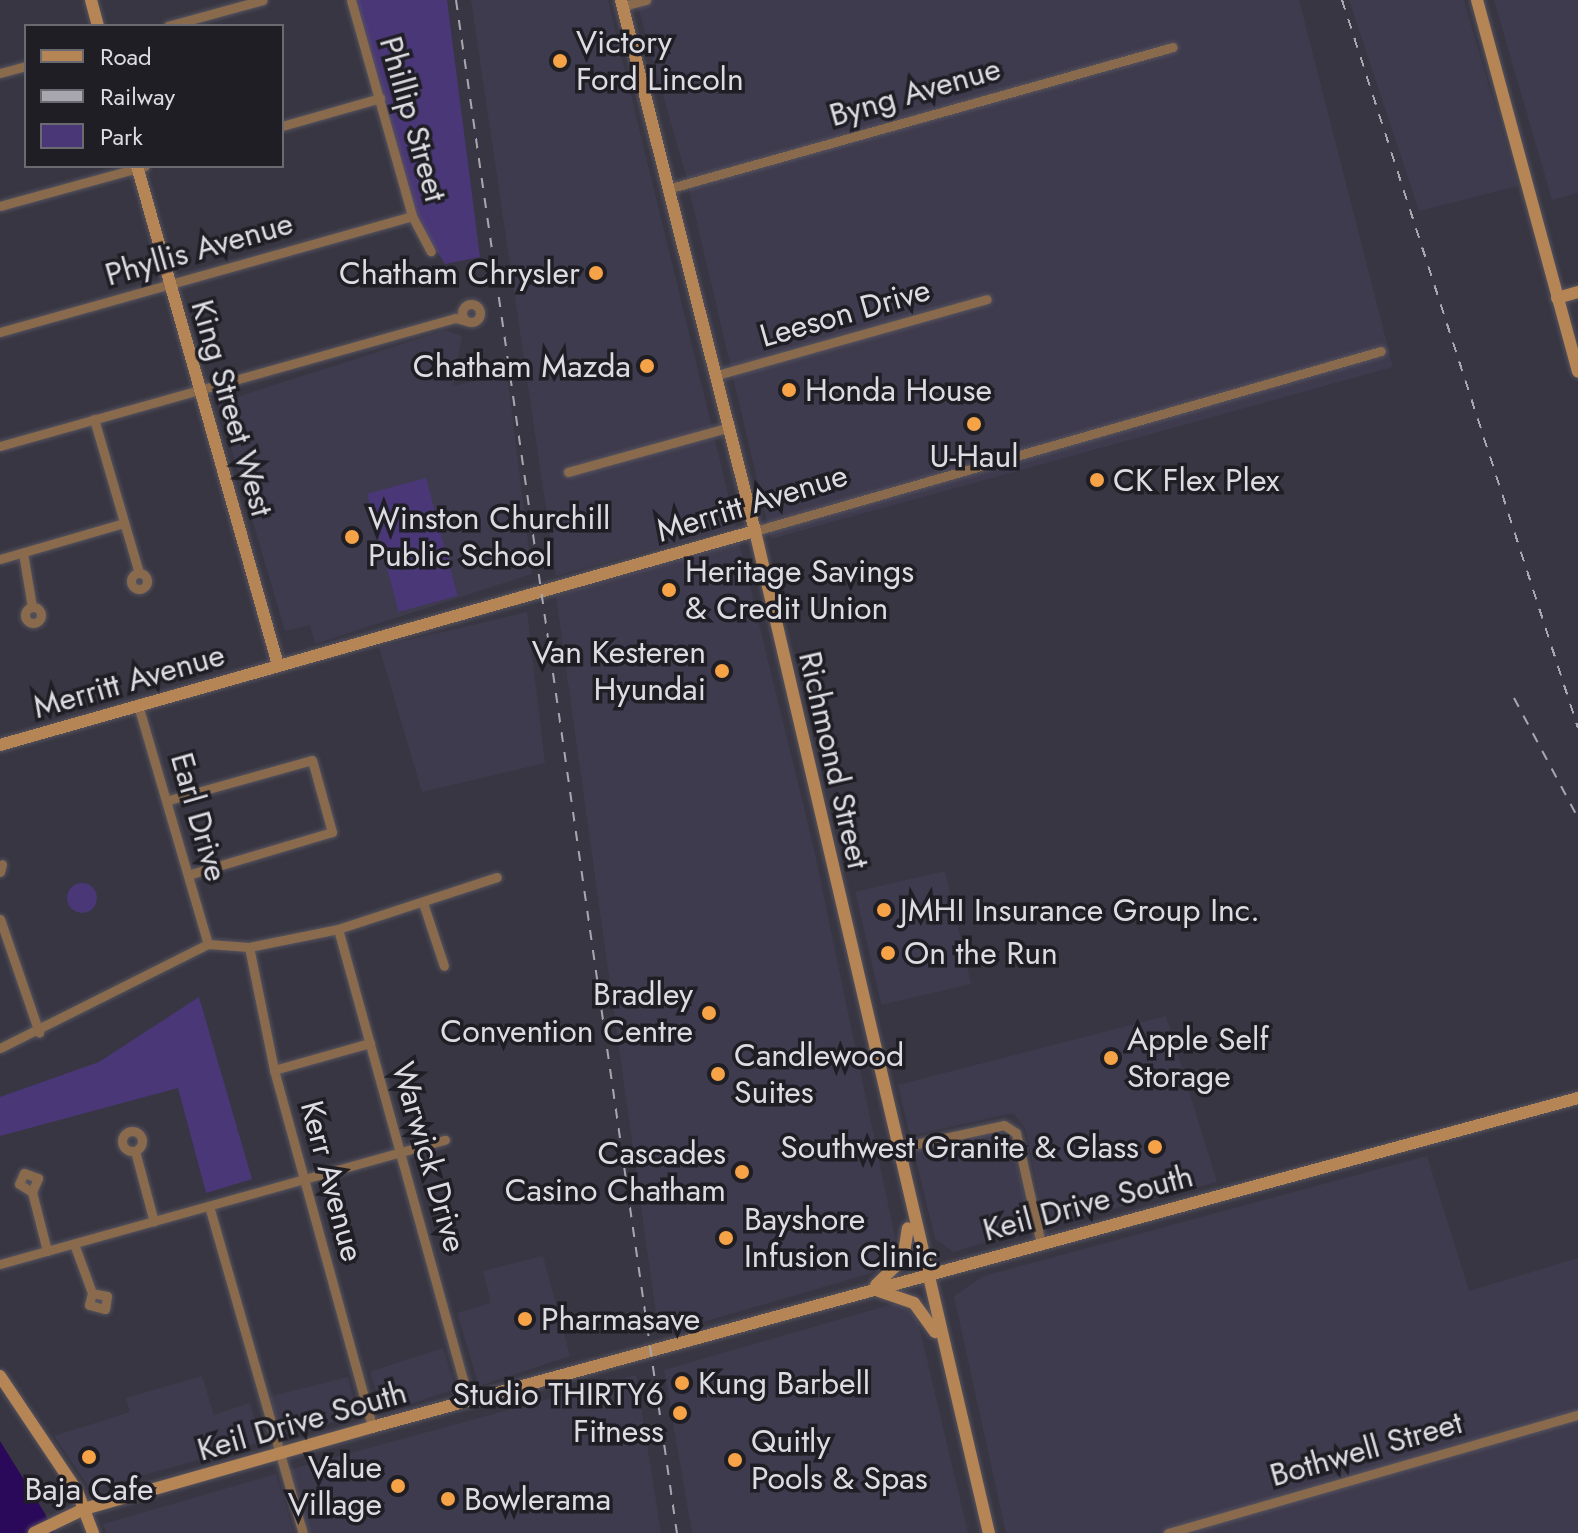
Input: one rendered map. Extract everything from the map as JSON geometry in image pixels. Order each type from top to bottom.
[{"type":"main road","points":[[91,0],[97,24]]},
{"type":"main road","points":[[1477,0],[1578,372]]},
{"type":"main road","name":"Richmond Street","points":[[622,3],[755,531],[898,1148],[907,1205],[989,1533]]},
{"type":"main road","name":"King Street West","points":[[139,168],[278,665]]},
{"type":"main road","points":[[1557,298],[1578,292]]},
{"type":"main road","name":"Merritt Avenue","points":[[0,745],[755,531]]},
{"type":"main road","name":"Keil Drive South","points":[[34,1533],[84,1509],[277,1458],[372,1427],[923,1273],[1041,1244],[1578,1098]]},
{"type":"main road","points":[[870,1290],[903,1259],[907,1205]]},
{"type":"main road","points":[[870,1290],[914,1303],[943,1345]]},
{"type":"main road","points":[[0,1376],[84,1509],[93,1533]]},
{"type":"street","points":[[174,24],[234,4],[263,0]]},
{"type":"street","name":"Phillip Street","points":[[351,0],[412,216],[431,251]]},
{"type":"street","points":[[622,3],[646,0]]},
{"type":"street","name":"Byng Avenue","points":[[671,188],[1173,47]]},
{"type":"street","points":[[0,73],[24,67]]},
{"type":"street","points":[[284,125],[380,98]]},
{"type":"street","points":[[0,206],[135,168]]},
{"type":"street","name":"Phyllis Avenue","points":[[0,332],[412,216]]},
{"type":"street","name":"Leeson Drive","points":[[717,375],[987,299]]},
{"type":"street","points":[[0,446],[453,319],[467,321],[480,311],[473,304],[463,308],[453,319]]},
{"type":"street","points":[[463,308],[467,321]]},
{"type":"street","name":"Merritt Avenue","points":[[755,531],[1381,351]]},
{"type":"street","points":[[94,419],[139,573]]},
{"type":"street","points":[[568,472],[730,427]]},
{"type":"street","points":[[0,559],[124,523]]},
{"type":"street","points":[[23,553],[32,607]]},
{"type":"street","name":"Earl Drive","points":[[138,705],[169,800],[208,944]]},
{"type":"street","points":[[169,800],[312,760],[332,832],[188,875]]},
{"type":"street","points":[[0,1048],[39,1032],[208,944],[249,947],[338,929],[424,906],[497,877]]},
{"type":"street","points":[[424,906],[444,966]]},
{"type":"street","points":[[0,919],[39,1032]]},
{"type":"street","name":"Warwick Drive","points":[[338,929],[469,1400]]},
{"type":"street","name":"Kerr Avenue","points":[[249,947],[274,1070],[372,1427]]},
{"type":"street","points":[[274,1070],[370,1043]]},
{"type":"street","points":[[898,1148],[1004,1125],[1016,1133],[1041,1244]]},
{"type":"street","points":[[0,1264],[445,1140]]},
{"type":"street","points":[[135,1151],[154,1222]]},
{"type":"street","points":[[32,1192],[47,1251]]},
{"type":"street","points":[[209,1206],[277,1458],[303,1533]]},
{"type":"street","points":[[74,1244],[92,1293]]},
{"type":"street","name":"Bothwell Street","points":[[1168,1533],[1578,1415]]},
{"type":"shaded area","points":[[471,0],[608,0],[736,527],[556,576]]},
{"type":"shaded area","points":[[636,0],[1299,0],[1393,367],[771,539],[686,176]]},
{"type":"shaded area","points":[[1349,0],[1464,0],[1518,186],[1419,211]]},
{"type":"shaded area","points":[[1494,0],[1578,0],[1578,193],[1552,200]]},
{"type":"shaded area","name":"Winston Churchill Public School","points":[[445,330],[462,336],[453,386],[507,374],[532,574],[315,644],[310,625],[285,631],[218,403]]},
{"type":"shaded area","points":[[739,542],[813,845],[896,1242],[878,1271],[659,1335],[556,596]]},
{"type":"shaded area","points":[[527,612],[545,763],[422,792],[379,647]]},
{"type":"shaded area","points":[[945,871],[971,984],[881,1005],[855,892]]},
{"type":"shaded area","points":[[1166,1016],[1217,1182],[1045,1226],[1026,1130],[1013,1113],[910,1136],[898,1085]]},
{"type":"shaded area","points":[[999,1130],[1012,1145],[1031,1228],[954,1252],[935,1239],[913,1148]]},
{"type":"shaded area","points":[[1427,1156],[1469,1291],[1578,1258],[1578,1533],[1006,1533],[954,1296],[984,1276]]},
{"type":"shaded area","points":[[543,1256],[570,1356],[479,1386],[457,1313],[491,1303],[483,1271]]},
{"type":"shaded area","points":[[896,1303],[917,1317],[968,1533],[692,1533],[664,1370]]},
{"type":"shaded area","points":[[443,1348],[456,1389],[383,1413],[370,1372]]},
{"type":"shaded area","points":[[636,1375],[661,1533],[308,1533],[288,1470]]},
{"type":"shaded area","points":[[202,1376],[214,1415],[250,1403],[261,1442],[91,1490],[54,1436],[130,1412],[126,1398]]},
{"type":"shaded area","points":[[348,1377],[358,1416],[280,1435],[270,1396]]},
{"type":"shaded area","points":[[0,1441],[44,1512],[55,1533],[0,1533]]},
{"type":"shaded area","points":[[276,1474],[294,1533],[106,1533],[103,1524]]},
{"type":"green space","points":[[355,0],[447,0],[480,257],[445,264],[416,219]]},
{"type":"green space","points":[[426,478],[458,596],[399,612],[367,494]]},
{"type":"green space","points":[[82,883],[88,884],[96,892],[96,904],[88,912],[82,913],[76,912],[68,904],[67,898],[68,892],[76,884]]},
{"type":"green space","points":[[199,997],[252,1179],[206,1193],[178,1088],[0,1136],[0,1097],[99,1062]]},
{"type":"railway","points":[[456,0],[677,1533]]},
{"type":"railway","points":[[1342,0],[1578,728]]},
{"type":"railway","points":[[1514,698],[1578,818]]},
{"type":"place","name":"Victory Ford Lincoln","points":[[560,61]]},
{"type":"place","name":"Chatham Chrysler","points":[[596,273]]},
{"type":"place","name":"Chatham Mazda","points":[[647,366]]},
{"type":"place","name":"Honda House","points":[[789,390]]},
{"type":"place","name":"U-Haul","points":[[974,424]]},
{"type":"place","name":"CK Flex Plex","points":[[1097,480]]},
{"type":"place","name":"Winston Churchill Public School","points":[[352,537]]},
{"type":"place","name":"Heritage Savings & Credit Union","points":[[669,590]]},
{"type":"place","name":"Van Kesteren Hyundai","points":[[722,671]]},
{"type":"place","name":"JMHI Insurance Group Inc.","points":[[884,910]]},
{"type":"place","name":"On the Run","points":[[888,953]]},
{"type":"place","name":"Bradley Convention Centre","points":[[709,1013]]},
{"type":"place","name":"Apple Self Storage","points":[[1111,1058]]},
{"type":"place","name":"Candlewood Suites","points":[[718,1074]]},
{"type":"place","name":"Southwest Granite & Glass","points":[[1155,1147]]},
{"type":"place","name":"Cascades Casino Chatham","points":[[742,1172]]},
{"type":"place","name":"Bayshore Infusion Clinic","points":[[726,1238]]},
{"type":"place","name":"Pharmasave","points":[[525,1319]]},
{"type":"place","name":"Kung Barbell","points":[[682,1383]]},
{"type":"place","name":"Studio THIRTY6 Fitness","points":[[680,1413]]},
{"type":"place","name":"Baja Cafe","points":[[89,1457]]},
{"type":"place","name":"Quitly Pools & Spas","points":[[735,1460]]},
{"type":"place","name":"Value Village","points":[[398,1486]]},
{"type":"place","name":"Bowlerama","points":[[448,1499]]}]
